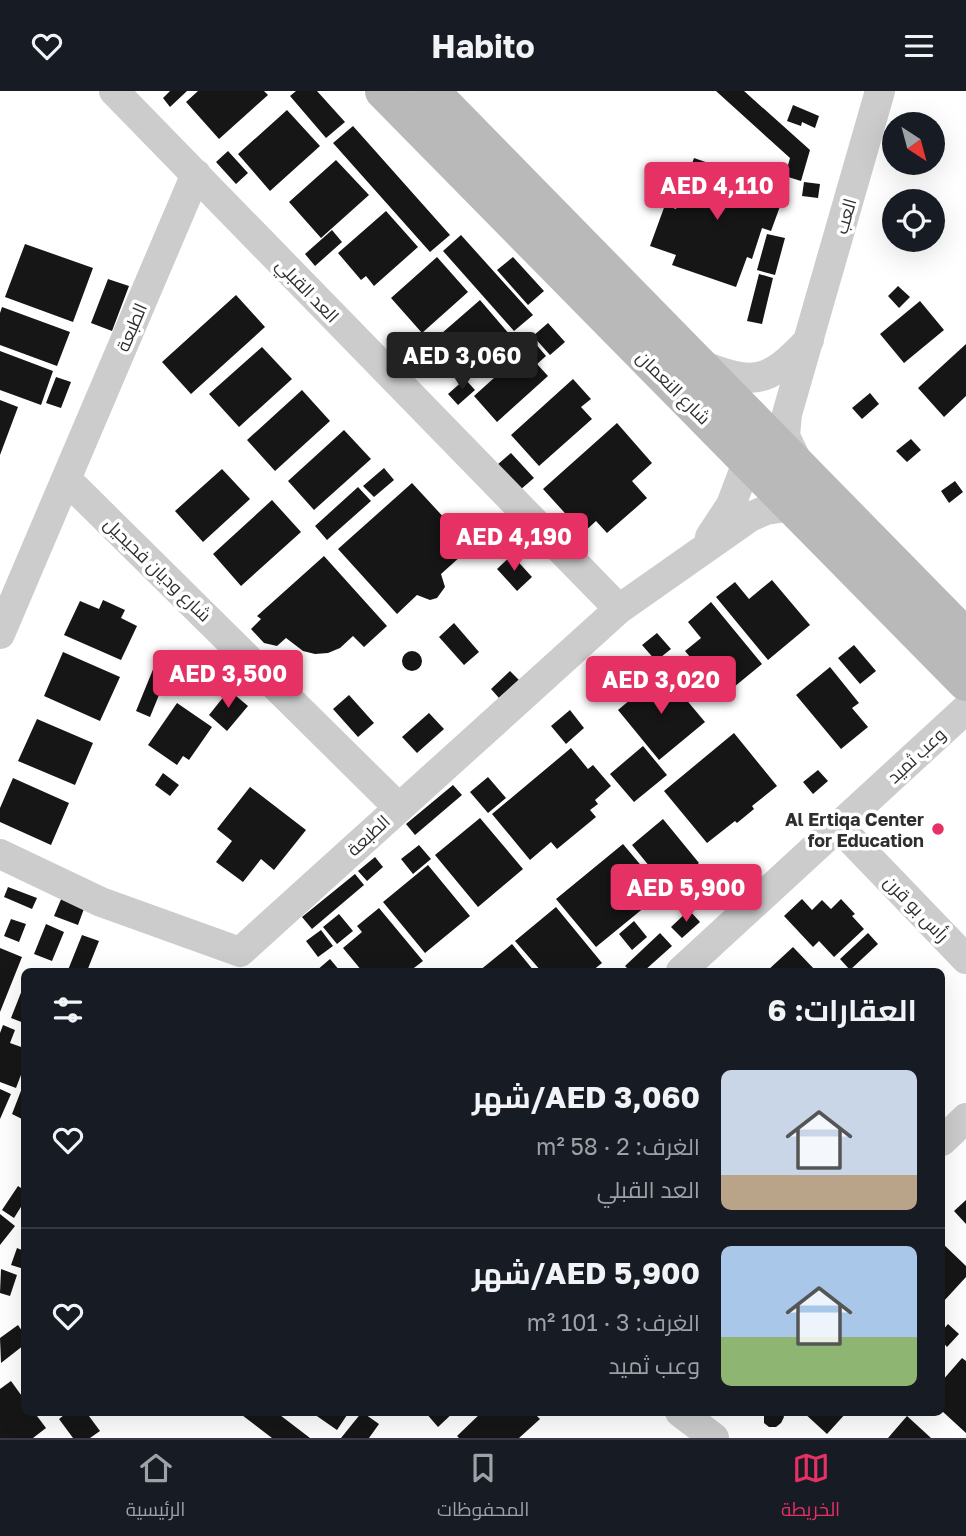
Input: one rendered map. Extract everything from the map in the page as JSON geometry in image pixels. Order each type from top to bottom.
[{"type":"street","name":"العد القبلي","points":[[114,91],[620,609]]},
{"type":"street","name":"شارع النعمان","points":[[384,91],[748,460],[798,490],[966,638]]},
{"type":"street","name":"شارع النعمان","points":[[430,91],[699,363],[798,490],[966,682]]},
{"type":"street","name":"العب","points":[[798,490],[785,436],[787,414],[880,91]]},
{"type":"street","name":"الطبعة","points":[[0,634],[196,174]]},
{"type":"street","points":[[699,363],[733,377],[749,379],[765,375],[791,359],[809,340]]},
{"type":"street","name":"الطبعة","points":[[697,554],[731,505],[748,460]]},
{"type":"street","name":"شارع وديان فحيحيل","points":[[66,479],[398,807]]},
{"type":"street","name":"الطبعة","points":[[0,854],[101,902],[240,952],[620,609],[750,517],[798,490]]},
{"type":"street","name":"وعب ثميد","points":[[684,968],[966,709]]},
{"type":"street","name":"رأس بو قرن","points":[[839,827],[966,959]]},
{"type":"street","points":[[945,1138],[966,1118]]},
{"type":"street","points":[[685,1416],[714,1438]]},
{"type":"building","points":[[170,91],[187,91],[170,107],[163,98]]},
{"type":"building","points":[[198,91],[264,91],[268,95],[219,139],[186,102]]},
{"type":"building","points":[[296,91],[317,91],[345,122],[326,138],[290,96]]},
{"type":"building","points":[[716,91],[744,91],[810,150],[801,181],[785,176],[790,158]]},
{"type":"building","points":[[793,105],[819,116],[815,128],[802,122],[801,126],[787,121]]},
{"type":"building","points":[[287,110],[320,146],[270,191],[238,154]]},
{"type":"building","points":[[353,126],[450,235],[430,252],[333,143]]},
{"type":"building","points":[[228,151],[248,173],[236,184],[216,162]]},
{"type":"building","points":[[694,158],[786,190],[771,231],[762,228],[752,259],[747,257],[736,287],[672,265],[676,255],[650,246],[665,205],[676,209]]},
{"type":"building","points":[[336,160],[369,195],[321,238],[289,202]]},
{"type":"building","points":[[804,182],[820,184],[818,198],[802,196]]},
{"type":"building","points":[[386,211],[418,247],[374,286],[366,276],[361,280],[338,253]]},
{"type":"building","points":[[332,230],[342,242],[315,266],[305,254]]},
{"type":"building","points":[[767,234],[785,238],[775,275],[757,270]]},
{"type":"building","points":[[461,235],[533,315],[514,331],[443,251]]},
{"type":"building","points":[[25,244],[93,268],[73,322],[5,297]]},
{"type":"building","points":[[437,257],[468,292],[422,333],[391,298]]},
{"type":"building","points":[[513,257],[544,291],[528,305],[497,270]]},
{"type":"building","points":[[759,274],[773,278],[762,324],[747,321]]},
{"type":"building","points":[[108,279],[129,286],[112,331],[91,323]]},
{"type":"building","points":[[898,286],[910,297],[899,308],[888,296]]},
{"type":"building","points":[[236,295],[265,327],[191,394],[162,362]]},
{"type":"building","points":[[480,300],[510,335],[465,375],[434,340]]},
{"type":"building","points":[[920,301],[944,330],[904,363],[880,334]]},
{"type":"building","points":[[2,307],[70,332],[57,366],[0,345]]},
{"type":"building","points":[[548,323],[565,342],[550,355],[533,336]]},
{"type":"building","points":[[534,342],[546,356],[537,364],[548,376],[497,422],[474,396]]},
{"type":"building","points":[[966,344],[966,396],[944,417],[918,388]]},
{"type":"building","points":[[262,347],[292,379],[239,427],[209,394]]},
{"type":"building","points":[[0,351],[53,371],[41,405],[0,390]]},
{"type":"building","points":[[56,377],[71,382],[61,408],[46,403]]},
{"type":"building","points":[[465,379],[475,390],[458,405],[448,394]]},
{"type":"building","points":[[573,379],[591,399],[581,407],[592,419],[539,466],[511,435]]},
{"type":"building","points":[[302,390],[330,421],[275,471],[247,440]]},
{"type":"building","points":[[870,393],[879,404],[862,419],[852,408]]},
{"type":"building","points":[[0,400],[18,407],[0,455]]},
{"type":"building","points":[[617,423],[652,463],[632,481],[647,498],[607,533],[596,521],[583,533],[543,489]]},
{"type":"building","points":[[344,430],[371,459],[314,510],[288,481]]},
{"type":"building","points":[[911,439],[921,450],[907,462],[896,451]]},
{"type":"building","points":[[511,453],[534,478],[520,490],[497,465]]},
{"type":"building","points":[[384,468],[394,480],[374,497],[363,486]]},
{"type":"building","points":[[222,469],[250,499],[203,542],[175,511]]},
{"type":"building","points":[[955,481],[963,492],[949,503],[941,491]]},
{"type":"building","points":[[412,483],[471,547],[441,574],[445,587],[437,598],[430,600],[417,595],[397,614],[338,549]]},
{"type":"building","points":[[358,487],[371,501],[327,540],[315,526]]},
{"type":"building","points":[[272,500],[301,532],[241,586],[213,554]]},
{"type":"building","points":[[512,555],[532,577],[517,591],[497,569]]},
{"type":"building","points":[[324,556],[387,626],[364,647],[353,636],[340,648],[328,653],[303,651],[286,638],[277,646],[264,643],[251,629],[261,619],[257,616]]},
{"type":"building","points":[[772,580],[810,625],[768,660],[716,597],[735,582],[749,599]]},
{"type":"building","points":[[103,600],[125,610],[121,618],[137,626],[121,660],[64,635],[80,601],[99,609]]},
{"type":"building","points":[[711,602],[762,664],[723,696],[685,651],[701,638],[688,622]]},
{"type":"building","points":[[454,623],[479,652],[464,665],[439,637]]},
{"type":"building","points":[[657,633],[671,649],[656,661],[642,645]]},
{"type":"building","points":[[854,645],[876,671],[860,684],[838,658]]},
{"type":"building","points":[[412,651],[419,654],[422,661],[419,668],[412,671],[405,668],[402,661],[405,654]]},
{"type":"building","points":[[63,652],[120,677],[100,721],[44,696]]},
{"type":"building","points":[[188,652],[215,680],[200,695],[173,666]]},
{"type":"building","points":[[154,667],[168,673],[150,717],[136,711]]},
{"type":"building","points":[[830,667],[859,703],[852,708],[868,727],[841,749],[796,695]]},
{"type":"building","points":[[510,671],[519,680],[499,698],[491,689]]},
{"type":"building","points":[[663,672],[705,722],[659,760],[618,710]]},
{"type":"building","points":[[229,690],[248,706],[227,731],[209,715]]},
{"type":"building","points":[[349,695],[374,723],[358,737],[333,709]]},
{"type":"building","points":[[177,703],[212,727],[189,760],[183,756],[177,765],[148,745]]},
{"type":"building","points":[[570,710],[584,728],[566,744],[551,726]]},
{"type":"building","points":[[429,713],[444,729],[417,753],[402,737]]},
{"type":"building","points":[[37,719],[93,743],[75,785],[18,761]]},
{"type":"building","points":[[734,733],[777,786],[752,806],[754,809],[737,823],[735,821],[707,843],[664,791]]},
{"type":"building","points":[[643,746],[667,775],[634,802],[610,774]]},
{"type":"building","points":[[571,748],[588,769],[593,765],[611,786],[595,800],[598,804],[590,810],[596,817],[557,849],[551,842],[530,860],[492,814]]},
{"type":"building","points":[[818,770],[828,781],[813,794],[803,782]]},
{"type":"building","points":[[163,773],[179,785],[170,796],[155,785]]},
{"type":"building","points":[[488,777],[506,798],[488,813],[470,792]]},
{"type":"building","points":[[13,778],[69,803],[51,845],[0,822],[0,808]]},
{"type":"building","points":[[453,785],[462,795],[415,835],[406,824]]},
{"type":"building","points":[[250,787],[306,830],[274,870],[261,859],[243,882],[216,862],[232,841],[217,829]]},
{"type":"building","points":[[480,818],[523,869],[478,907],[435,855]]},
{"type":"building","points":[[663,819],[699,863],[668,889],[632,845]]},
{"type":"building","points":[[623,844],[644,869],[632,878],[651,902],[596,947],[556,899]]},
{"type":"building","points":[[419,845],[431,859],[413,874],[401,859]]},
{"type":"building","points":[[375,857],[383,867],[367,881],[358,871]]},
{"type":"building","points":[[428,865],[470,916],[425,953],[383,902]]},
{"type":"building","points":[[355,874],[364,885],[312,929],[302,917]]},
{"type":"building","points":[[691,877],[706,894],[690,907],[675,890]]},
{"type":"building","points":[[8,887],[37,898],[32,909],[4,897]]},
{"type":"building","points":[[62,897],[85,906],[78,925],[54,916]]},
{"type":"building","points":[[802,899],[812,910],[822,900],[831,909],[841,899],[864,929],[834,957],[819,941],[813,947],[784,916]]},
{"type":"building","points":[[556,907],[602,963],[596,968],[538,968],[515,941]]},
{"type":"building","points":[[379,908],[423,961],[414,968],[360,968],[343,948],[362,932],[357,926]]},
{"type":"building","points":[[689,910],[700,922],[682,938],[671,927]]},
{"type":"building","points":[[339,914],[353,931],[337,944],[323,927]]},
{"type":"building","points":[[11,919],[26,924],[19,942],[4,936]]},
{"type":"building","points":[[634,921],[647,937],[632,950],[619,934]]},
{"type":"building","points":[[46,924],[64,932],[52,961],[34,954]]},
{"type":"building","points":[[321,930],[333,946],[318,957],[306,941]]},
{"type":"building","points":[[660,933],[672,946],[647,968],[625,966]]},
{"type":"building","points":[[868,933],[878,944],[852,968],[848,968],[840,959]]},
{"type":"building","points":[[82,935],[99,941],[88,968],[69,968]]},
{"type":"building","points":[[512,944],[532,968],[483,968]]},
{"type":"building","points":[[793,947],[813,968],[770,968]]},
{"type":"building","points":[[0,948],[22,957],[0,1012]]},
{"type":"building","points":[[330,959],[338,968],[320,968]]},
{"type":"building","points":[[21,993],[21,1022],[11,1018]]},
{"type":"building","points":[[3,1025],[15,1030],[10,1043],[21,1047],[21,1075],[16,1088],[0,1082],[0,1033]]},
{"type":"building","points":[[0,1089],[11,1094],[0,1119]]},
{"type":"building","points":[[21,1091],[21,1118],[12,1114]]},
{"type":"building","points":[[18,1186],[21,1188],[21,1207],[14,1218],[2,1210]]},
{"type":"building","points":[[966,1200],[966,1224],[954,1211]]},
{"type":"building","points":[[0,1214],[15,1226],[0,1245]]},
{"type":"building","points":[[945,1246],[966,1266],[966,1277],[945,1300]]},
{"type":"building","points":[[17,1248],[21,1250],[21,1268],[11,1265]]},
{"type":"building","points":[[1,1269],[17,1275],[10,1296],[0,1293]]},
{"type":"building","points":[[948,1324],[959,1334],[947,1347],[945,1345],[945,1328]]},
{"type":"building","points":[[18,1325],[21,1330],[21,1347],[1,1363],[0,1338]]},
{"type":"building","points":[[962,1358],[966,1361],[966,1433],[945,1414],[945,1378]]},
{"type":"building","points":[[11,1381],[21,1395],[21,1416],[37,1416],[46,1428],[33,1438],[0,1438],[0,1389]]},
{"type":"building","points":[[63,1416],[89,1416],[100,1431],[90,1438],[73,1438],[59,1419]]},
{"type":"building","points":[[243,1416],[281,1416],[310,1438],[272,1438]]},
{"type":"building","points":[[317,1416],[346,1416],[337,1430]]},
{"type":"building","points":[[359,1416],[368,1416],[379,1424],[369,1438],[341,1438]]},
{"type":"building","points":[[428,1416],[450,1416],[438,1427]]},
{"type":"building","points":[[478,1416],[537,1416],[540,1419],[519,1438],[457,1436]]},
{"type":"building","points":[[764,1416],[784,1417],[776,1427],[769,1427],[764,1423]]},
{"type":"building","points":[[807,1416],[843,1416],[827,1434]]},
{"type":"building","points":[[907,1416],[931,1438],[888,1438]]},
{"type":"place","name":"Al Ertiqa Center for Education","points":[[938,829]]}]
